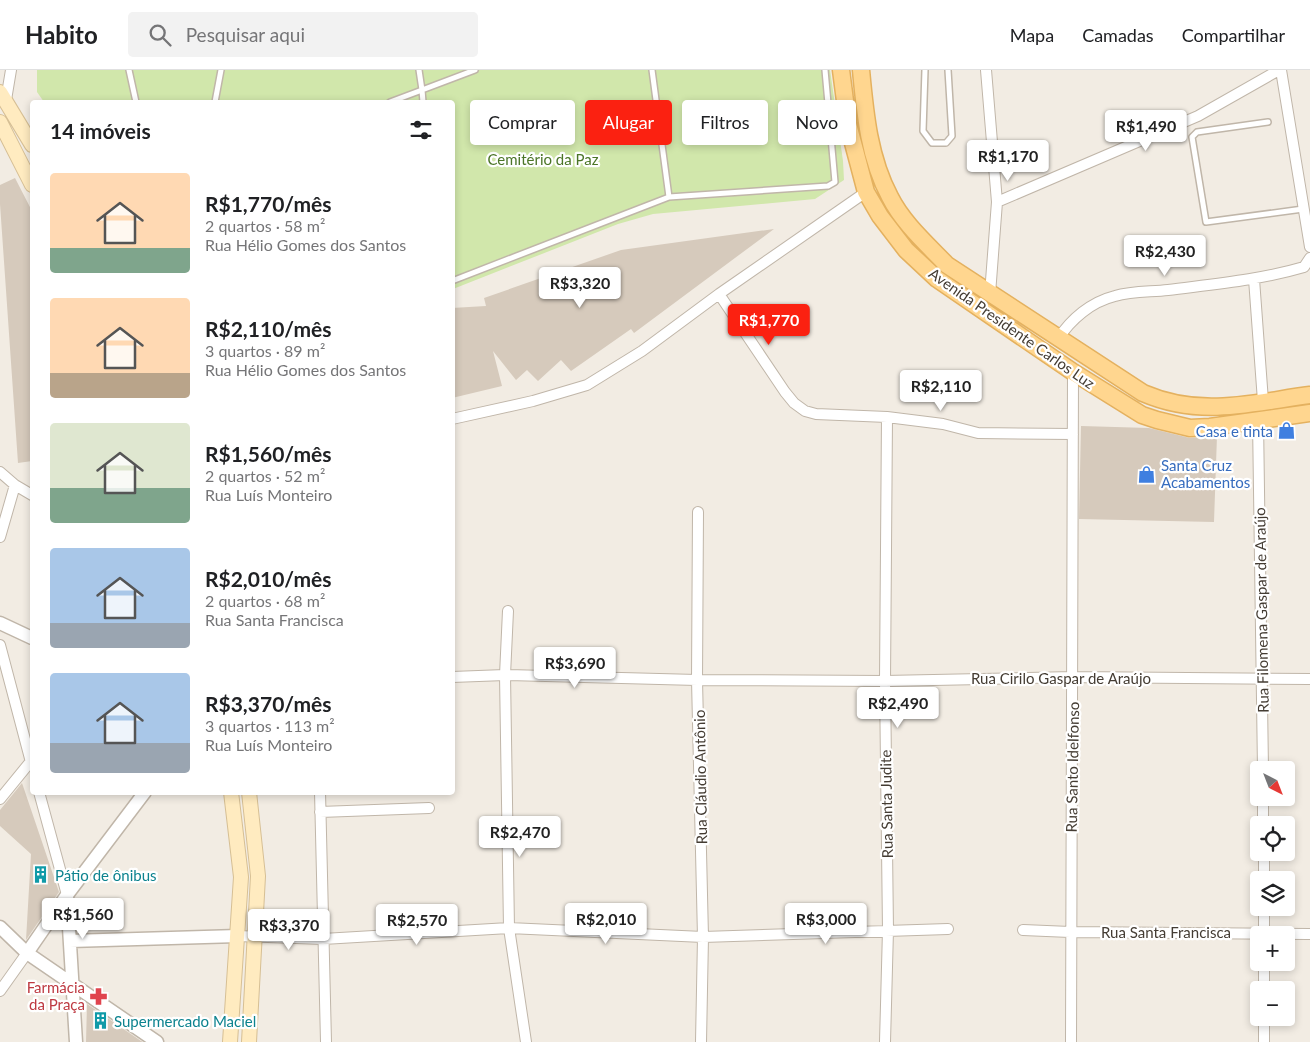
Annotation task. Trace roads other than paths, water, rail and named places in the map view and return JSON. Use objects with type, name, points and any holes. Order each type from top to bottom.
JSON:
[{"type":"main road","name":"Avenida Presidente Carlos Luz","points":[[841,70],[848,124],[866,192],[880,216],[906,250],[937,280],[1073,372],[1142,415],[1190,428],[1310,414]]},
{"type":"main road","name":"Avenida Presidente Carlos Luz","points":[[861,70],[866,124],[878,171],[890,198],[919,237],[947,265],[1058,339],[1143,393],[1160,401],[1198,408],[1310,395]]},
{"type":"main road","points":[[3,96],[30,142]]},
{"type":"main road","points":[[0,122],[30,181]]},
{"type":"main road","points":[[230,1042],[241,877],[231,795]]},
{"type":"main road","points":[[249,795],[258,876],[249,1042]]},
{"type":"street","points":[[3,96],[11,70]]},
{"type":"street","points":[[986,70],[997,202],[990,294]]},
{"type":"street","points":[[997,202],[1198,116],[1280,70],[1310,246]]},
{"type":"street","points":[[455,418],[533,401],[587,385],[642,351],[719,294],[866,192]]},
{"type":"street","points":[[1058,339],[1066,327],[1079,315],[1092,306],[1115,296],[1254,280],[1304,266],[1310,258]]},
{"type":"street","points":[[1254,280],[1263,401]]},
{"type":"street","points":[[719,294],[794,403],[805,411],[816,414],[887,416],[943,424],[978,433],[1073,434]]},
{"type":"street","name":"Rua Santo Idelfonso","points":[[1071,1042],[1073,372]]},
{"type":"street","name":"Rua Santa Judite","points":[[885,1042],[888,930],[885,680],[887,416]]},
{"type":"street","name":"Rua Filomena Gaspar de Araújo","points":[[1258,420],[1263,761]]},
{"type":"street","points":[[0,472],[15,485],[30,493]]},
{"type":"street","points":[[0,537],[15,485]]},
{"type":"street","name":"Rua Cláudio Antônio","points":[[698,512],[697,680],[703,937],[701,1042]]},
{"type":"street","points":[[508,611],[505,675],[509,928],[526,1042]]},
{"type":"street","points":[[0,623],[30,637]]},
{"type":"street","points":[[0,645],[30,756]]},
{"type":"street","name":"Rua Cirilo Gaspar de Araújo","points":[[455,677],[505,675],[697,680],[1073,677],[1310,679]]},
{"type":"street","points":[[0,799],[30,765]]},
{"type":"street","points":[[40,795],[67,895],[76,1042]]},
{"type":"street","points":[[0,991],[67,895],[144,795]]},
{"type":"street","points":[[320,795],[326,1042]]},
{"type":"street","points":[[320,812],[429,808]]},
{"type":"street","points":[[0,927],[26,953],[156,1042]]},
{"type":"street","points":[[70,941],[238,936],[323,939],[509,928],[703,937],[948,929]]},
{"type":"street","name":"Rua Santa Francisca","points":[[1023,930],[1250,934]]},
{"type":"street","name":"Rua Santa Francisca","points":[[1295,934],[1310,934]]},
{"type":"street","points":[[1264,1026],[1264,1042]]},
{"type":"lane","points":[[129,70],[136,100]]},
{"type":"lane","points":[[215,100],[222,70]]},
{"type":"lane","points":[[419,70],[424,100]]},
{"type":"lane","points":[[395,100],[475,70]]},
{"type":"lane","points":[[652,70],[669,197]]},
{"type":"lane","points":[[455,280],[669,197],[828,186],[835,182],[825,70]]},
{"type":"lane","points":[[925,70],[923,131],[932,143],[946,142],[952,136],[948,70]]},
{"type":"lane","points":[[1268,122],[1198,132],[1192,138],[1206,222],[1303,209]]},
{"type":"place","name":"Casa e tinta","points":[[1287,431]]},
{"type":"place","name":"Santa Cruz Acabamentos","points":[[1147,474]]},
{"type":"place","name":"Pátio de ônibus","points":[[41,875]]},
{"type":"place","name":"Farmácia da Praça","points":[[99,996]]},
{"type":"place","name":"Supermercado Maciel","points":[[100,1021]]},
{"type":"park label","name":"Cemitério da Paz","points":[[543,159]]}]
